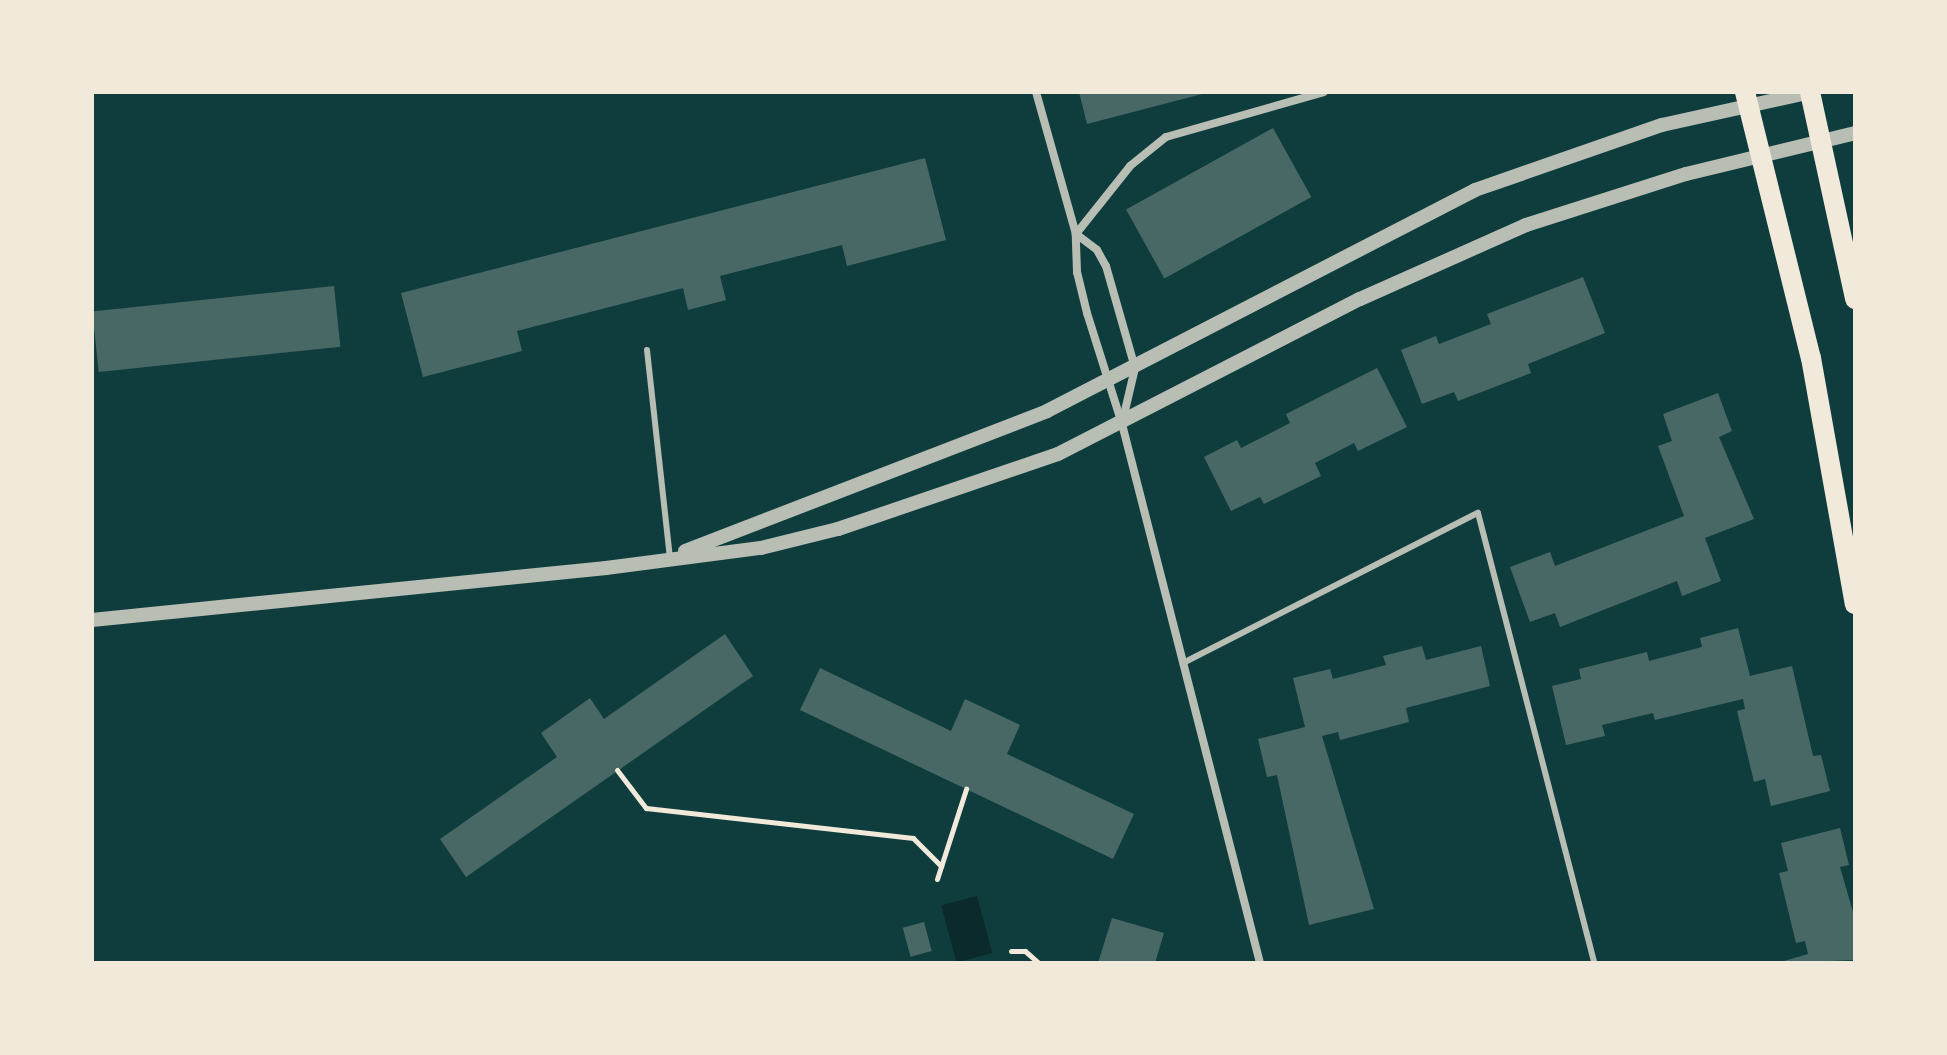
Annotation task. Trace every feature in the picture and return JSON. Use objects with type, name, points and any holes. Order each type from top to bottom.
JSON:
[{"type":"main road","points":[[1810,92],[1855,299]]},
{"type":"main road","points":[[1747,99],[1811,358],[1855,604]]},
{"type":"street","points":[[1036,92],[1076,234],[1077,272],[1107,382],[1122,424],[1260,963]]},
{"type":"street","points":[[1076,234],[1130,166],[1166,137],[1324,92]]},
{"type":"street","points":[[670,558],[918,464],[1107,382],[1475,190],[1607,142],[1747,99],[1810,92]]},
{"type":"street","points":[[92,620],[761,548],[890,515],[982,484],[1122,424],[1360,299],[1526,225],[1761,156],[1855,133]]},
{"type":"street","points":[[1076,234],[1097,250],[1106,266],[1135,368],[1122,424]]},
{"type":"lane","points":[[647,350],[670,558]]},
{"type":"lane","points":[[1183,663],[1478,513],[1594,963]]},
{"type":"path","points":[[617,770],[646,808],[913,838],[941,866]]},
{"type":"path","points":[[937,879],[966,789]]},
{"type":"path","points":[[1011,951],[1025,951],[1039,963]]},
{"type":"water","points":[[977,896],[992,953],[957,963],[941,906]]},
{"type":"building","points":[[1079,92],[1205,92],[1206,93],[1087,124]]},
{"type":"building","points":[[1273,128],[1311,197],[1164,279],[1126,209]]},
{"type":"building","points":[[925,158],[946,240],[847,266],[842,245],[720,276],[726,300],[688,310],[683,288],[517,331],[522,351],[423,377],[401,293]]},
{"type":"building","points":[[1583,277],[1605,333],[1528,364],[1531,373],[1458,401],[1454,392],[1422,404],[1401,350],[1436,336],[1439,344],[1491,324],[1487,314]]},
{"type":"building","points":[[334,286],[340,347],[99,372],[92,311]]},
{"type":"building","points":[[1377,368],[1407,427],[1358,451],[1354,443],[1315,463],[1321,476],[1264,504],[1260,497],[1231,511],[1204,457],[1237,440],[1241,448],[1290,423],[1286,414]]},
{"type":"building","points":[[1718,393],[1732,431],[1719,437],[1754,519],[1705,538],[1721,581],[1682,596],[1677,581],[1560,627],[1555,613],[1530,622],[1510,567],[1550,552],[1555,566],[1684,516],[1658,446],[1672,441],[1663,414]]},
{"type":"building","points":[[1738,628],[1750,676],[1792,666],[1813,756],[1821,755],[1830,791],[1771,806],[1765,779],[1754,782],[1737,711],[1745,709],[1743,699],[1655,720],[1653,713],[1602,725],[1605,736],[1566,745],[1552,686],[1581,679],[1579,669],[1647,652],[1649,661],[1702,647],[1700,638]]},
{"type":"building","points":[[725,634],[753,676],[466,877],[440,839],[557,757],[541,733],[590,698],[604,719]]},
{"type":"building","points":[[1422,646],[1426,660],[1481,646],[1490,686],[1406,708],[1409,722],[1340,740],[1338,732],[1322,736],[1374,909],[1309,925],[1277,775],[1267,777],[1258,739],[1305,727],[1293,678],[1330,669],[1333,679],[1386,665],[1383,656]]},
{"type":"building","points":[[820,668],[951,731],[965,699],[1020,725],[1007,754],[1134,814],[1113,859],[800,710]]},
{"type":"building","points":[[1840,828],[1849,865],[1840,867],[1855,919],[1855,960],[1777,963],[1808,954],[1805,941],[1796,943],[1779,873],[1788,871],[1781,843]]},
{"type":"building","points":[[1112,918],[1164,933],[1155,963],[1098,963]]},
{"type":"building","points":[[924,922],[932,951],[911,957],[903,928]]}]
